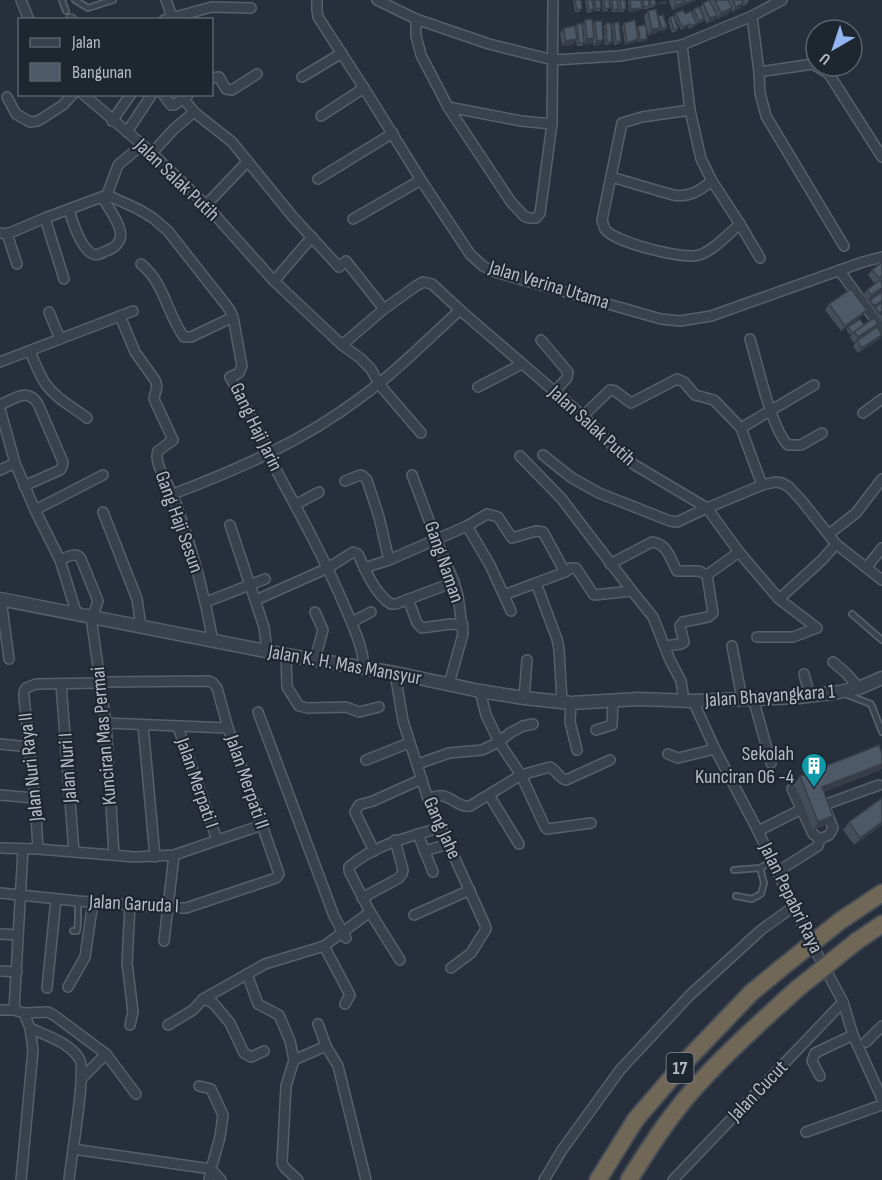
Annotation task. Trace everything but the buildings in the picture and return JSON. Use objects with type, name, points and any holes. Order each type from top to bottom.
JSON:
[{"type":"highway","name":"17","points":[[597,1180],[636,1119],[686,1061],[751,993],[840,921],[882,892]]},
{"type":"highway","name":"17","points":[[629,1180],[658,1134],[702,1080],[796,989],[882,924]]},
{"type":"street","points":[[21,0],[28,18]]},
{"type":"street","points":[[166,0],[168,18],[212,7],[251,8]]},
{"type":"street","name":"Jalan Verina Utama","points":[[317,0],[318,17],[421,180],[470,254],[483,266],[495,272],[661,319],[680,321],[711,316],[882,257]]},
{"type":"street","points":[[377,0],[416,19],[489,44],[553,60],[620,56],[682,45],[752,16],[782,0]]},
{"type":"street","points":[[416,19],[416,36],[421,55],[448,107],[511,202],[524,216],[536,218],[540,213],[552,124],[553,0]]},
{"type":"street","points":[[752,16],[760,93],[766,116],[844,246]]},
{"type":"street","points":[[682,45],[690,110],[701,159],[712,181],[760,258]]},
{"type":"street","points":[[302,77],[342,53]]},
{"type":"street","points":[[759,72],[804,65]]},
{"type":"street","points":[[213,78],[219,77],[226,89],[232,90],[257,74]]},
{"type":"street","points":[[832,78],[882,157]]},
{"type":"street","points":[[321,116],[364,88]]},
{"type":"street","points":[[7,97],[16,114],[30,122],[38,122],[72,96]]},
{"type":"street","name":"Jalan Salak Putih","points":[[85,96],[152,153],[206,205],[274,281],[371,369],[379,384],[421,433]]},
{"type":"street","points":[[112,120],[130,96]]},
{"type":"street","points":[[127,132],[151,96]]},
{"type":"street","points":[[164,96],[171,105],[185,96],[194,112],[232,142],[293,217],[339,267],[346,261],[384,309]]},
{"type":"street","points":[[448,107],[521,121],[552,124]]},
{"type":"street","points":[[690,110],[642,117],[622,123],[602,220],[604,229],[619,239],[672,255],[695,256],[706,253],[740,224]]},
{"type":"street","points":[[152,153],[174,129],[194,112]]},
{"type":"street","points":[[318,178],[393,133]]},
{"type":"street","points":[[17,264],[4,233],[104,196],[118,165],[142,145]]},
{"type":"street","points":[[206,205],[248,161]]},
{"type":"street","points":[[610,177],[682,197],[703,189],[712,181]]},
{"type":"street","points":[[353,219],[421,180]]},
{"type":"street","points":[[69,209],[72,221],[86,248],[92,254],[99,254],[114,248],[120,238],[120,230],[104,196]]},
{"type":"street","name":"Gang Haji Jarin","points":[[104,196],[138,209],[168,231],[223,300],[233,317],[242,366],[239,373],[230,377],[263,440],[268,455],[328,567],[352,622],[364,656],[364,668]]},
{"type":"street","points":[[45,218],[63,279]]},
{"type":"street","points":[[274,281],[312,237]]},
{"type":"street","points":[[141,264],[148,269],[158,284],[184,337],[191,337],[233,317]]},
{"type":"street","points":[[839,270],[882,329]]},
{"type":"street","name":"Jalan Salak Putih","points":[[342,345],[384,309],[416,286],[423,282],[432,284],[583,416],[628,461],[707,508]]},
{"type":"street","points":[[173,494],[268,455],[305,435],[379,384],[460,310]]},
{"type":"street","points":[[0,362],[133,311]]},
{"type":"street","points":[[49,312],[60,339]]},
{"type":"street","name":"Gang Haji Sesun","points":[[120,316],[135,352],[155,380],[157,385],[154,399],[173,440],[158,451],[156,459],[173,494],[185,529],[206,602],[213,641]]},
{"type":"street","points":[[750,339],[771,411],[783,439],[788,445],[801,445],[822,433]]},
{"type":"street","points":[[541,340],[569,375],[555,391]]},
{"type":"street","points":[[30,352],[43,381],[50,390],[87,418]]},
{"type":"street","points":[[478,387],[522,364]]},
{"type":"street","points":[[583,416],[610,390],[631,403],[677,379],[684,382],[694,395],[714,400],[741,428],[762,485]]},
{"type":"street","points":[[741,428],[814,385]]},
{"type":"street","points":[[24,486],[60,470],[63,462],[38,404],[33,397],[25,394],[0,407],[15,463],[24,486],[35,510],[60,560],[77,615]]},
{"type":"street","points":[[863,413],[882,399]]},
{"type":"street","points":[[543,455],[572,478],[599,493],[670,522],[677,522],[762,485],[782,483],[789,488],[836,544],[882,580]]},
{"type":"street","name":"Jalan Pepabri Raya","points":[[520,456],[561,498],[653,617],[688,700],[759,831],[793,907],[843,1002],[853,1035],[882,1099]]},
{"type":"street","points":[[0,470],[15,463]]},
{"type":"street","points":[[35,510],[103,475]]},
{"type":"street","points":[[345,481],[360,475],[367,480],[377,509],[389,560]]},
{"type":"street","name":"Gang Naman","points":[[412,476],[454,582],[463,625],[463,634],[449,684]]},
{"type":"street","points":[[829,534],[856,513],[882,479]]},
{"type":"street","points":[[295,505],[319,492]]},
{"type":"street","points":[[707,508],[739,552],[779,599],[817,628],[794,637],[756,637]]},
{"type":"street","points":[[103,512],[137,599],[141,627]]},
{"type":"street","points":[[364,568],[389,560],[467,526],[487,514],[498,518],[512,538],[536,531],[543,532],[565,572]]},
{"type":"street","points":[[230,525],[264,627],[267,651]]},
{"type":"street","points":[[467,526],[490,565],[511,611]]},
{"type":"street","points":[[610,564],[652,542],[660,543],[666,548],[678,571],[699,571],[707,574]]},
{"type":"street","points":[[779,599],[836,544]]},
{"type":"street","points":[[867,567],[882,548]]},
{"type":"street","points":[[256,600],[355,552],[382,597],[391,604],[454,582]]},
{"type":"street","points":[[707,574],[739,552]]},
{"type":"street","name":"Kunciran Mas Permai","points":[[60,560],[75,555],[79,556],[98,601],[92,617],[106,723],[114,855]]},
{"type":"street","points":[[504,596],[572,568],[576,568],[594,596],[632,591]]},
{"type":"street","points":[[665,646],[684,642],[680,626],[683,622],[708,617],[713,613],[707,574]]},
{"type":"street","points":[[206,602],[265,579]]},
{"type":"street","points":[[536,583],[557,639],[570,722],[577,750]]},
{"type":"street","points":[[1,599],[9,659]]},
{"type":"street","name":"Jalan K. H. Mas Mansyur","points":[[1,599],[286,655],[524,698],[567,702],[688,700]]},
{"type":"street","points":[[408,599],[417,623],[422,628],[450,624],[463,625]]},
{"type":"street","points":[[315,612],[323,630],[315,659]]},
{"type":"street","points":[[352,622],[371,612]]},
{"type":"street","points":[[732,646],[747,699],[771,763]]},
{"type":"street","points":[[286,655],[287,687],[299,706],[308,708],[346,707],[359,712],[380,707]]},
{"type":"street","points":[[524,698],[526,660]]},
{"type":"street","points":[[833,662],[859,688]]},
{"type":"street","name":"Gang Jahe","points":[[395,674],[403,721],[428,799],[486,929],[471,953],[451,968]]},
{"type":"street","points":[[804,674],[810,696]]},
{"type":"street","name":"Jalan Bhayangkara 1","points":[[688,700],[810,696],[859,688],[882,678]]},
{"type":"street","name":"Jalan Nuri Raya II","points":[[38,849],[24,697],[26,688],[36,684],[200,680],[209,681],[217,688]]},
{"type":"street","name":"Jalan Nuri I","points":[[61,684],[74,852]]},
{"type":"street","name":"Jalan Merpati II","points":[[217,688],[228,728],[279,873],[278,876]]},
{"type":"street","points":[[480,691],[486,716],[499,742],[521,775],[547,829],[591,823]]},
{"type":"street","points":[[596,730],[612,725],[613,700]]},
{"type":"street","points":[[258,712],[334,916],[344,935]]},
{"type":"street","points":[[106,723],[228,728]]},
{"type":"street","points":[[418,764],[449,753],[482,750],[523,726],[533,724]]},
{"type":"street","points":[[143,726],[155,857]]},
{"type":"street","name":"Jalan Merpati I","points":[[178,727],[217,840]]},
{"type":"street","points":[[366,760],[409,742]]},
{"type":"street","points":[[0,744],[30,747]]},
{"type":"street","points":[[668,754],[678,758],[715,749]]},
{"type":"street","points":[[428,799],[439,795],[446,796],[466,807],[521,775],[550,767],[566,780],[610,760]]},
{"type":"street","points":[[374,851],[355,812],[359,805],[422,779]]},
{"type":"street","points":[[792,789],[813,834],[820,838],[829,835],[833,828],[824,805],[879,785]]},
{"type":"street","points":[[0,795],[35,798]]},
{"type":"street","points":[[489,795],[519,844]]},
{"type":"street","points":[[759,831],[802,809]]},
{"type":"street","points":[[0,849],[38,849],[155,857],[174,855],[262,825]]},
{"type":"street","points":[[400,960],[362,898],[349,867],[395,840],[442,827]]},
{"type":"street","points":[[418,834],[433,872]]},
{"type":"street","points":[[777,872],[818,846],[820,838]]},
{"type":"street","points":[[362,898],[399,878],[402,874],[395,840]]},
{"type":"street","points":[[424,851],[449,844]]},
{"type":"street","points":[[21,1180],[33,1050],[30,1028],[19,1011],[17,972],[23,849]]},
{"type":"street","points":[[164,941],[174,855]]},
{"type":"street","name":"Jalan Garuda I","points":[[0,893],[186,908],[278,876]]},
{"type":"street","points":[[414,915],[470,890]]},
{"type":"street","points":[[47,988],[56,899]]},
{"type":"street","points":[[68,987],[85,957],[93,902]]},
{"type":"street","points":[[129,905],[127,963],[133,1012],[130,1025]]},
{"type":"street","points":[[544,1180],[562,1150],[620,1070],[689,996],[761,930],[793,907]]},
{"type":"street","points":[[168,1025],[193,1010],[203,999],[265,964],[324,946],[344,935],[370,912]]},
{"type":"street","points":[[0,934],[18,935]]},
{"type":"street","points":[[324,946],[350,995],[345,1004]]},
{"type":"street","points":[[0,971],[17,972]]},
{"type":"street","points":[[247,974],[258,1004],[279,1015],[290,1041],[294,1060],[286,1086],[282,1163],[298,1180]]},
{"type":"street","points":[[203,999],[213,1003],[230,1023],[247,1056],[251,1057],[264,1051]]},
{"type":"street","name":"Jalan Cucut","points":[[673,1180],[843,1002]]},
{"type":"street","points":[[0,1010],[48,1012],[106,1054],[136,1094]]},
{"type":"street","points":[[318,1024],[326,1046],[338,1066],[366,1180]]},
{"type":"street","points":[[866,1042],[882,1026]]},
{"type":"street","points":[[30,1028],[62,1042],[81,1062],[69,1180]]},
{"type":"street","points":[[820,1076],[812,1060],[815,1053],[853,1035]]},
{"type":"street","points":[[294,1060],[326,1046]]},
{"type":"street","points":[[81,1079],[106,1054]]},
{"type":"street","points":[[199,1086],[211,1089],[223,1115],[209,1180]]},
{"type":"street","points":[[806,1132],[882,1105]]},
{"type":"street","points":[[73,1149],[211,1169],[221,1180]]},
{"type":"lane","points":[[62,0],[69,16]]},
{"type":"lane","points":[[75,0],[88,8],[113,0]]},
{"type":"lane","points":[[852,614],[882,640]]},
{"type":"lane","points":[[839,692],[871,704],[882,732]]},
{"type":"lane","points":[[734,870],[760,868],[772,861]]},
{"type":"lane","points":[[736,896],[752,899],[761,894],[764,883],[760,868]]},
{"type":"lane","points":[[73,931],[77,931],[78,901]]},
{"type":"place","name":"Sekolah Kunciran 06 -4","points":[[814,789]]}]
